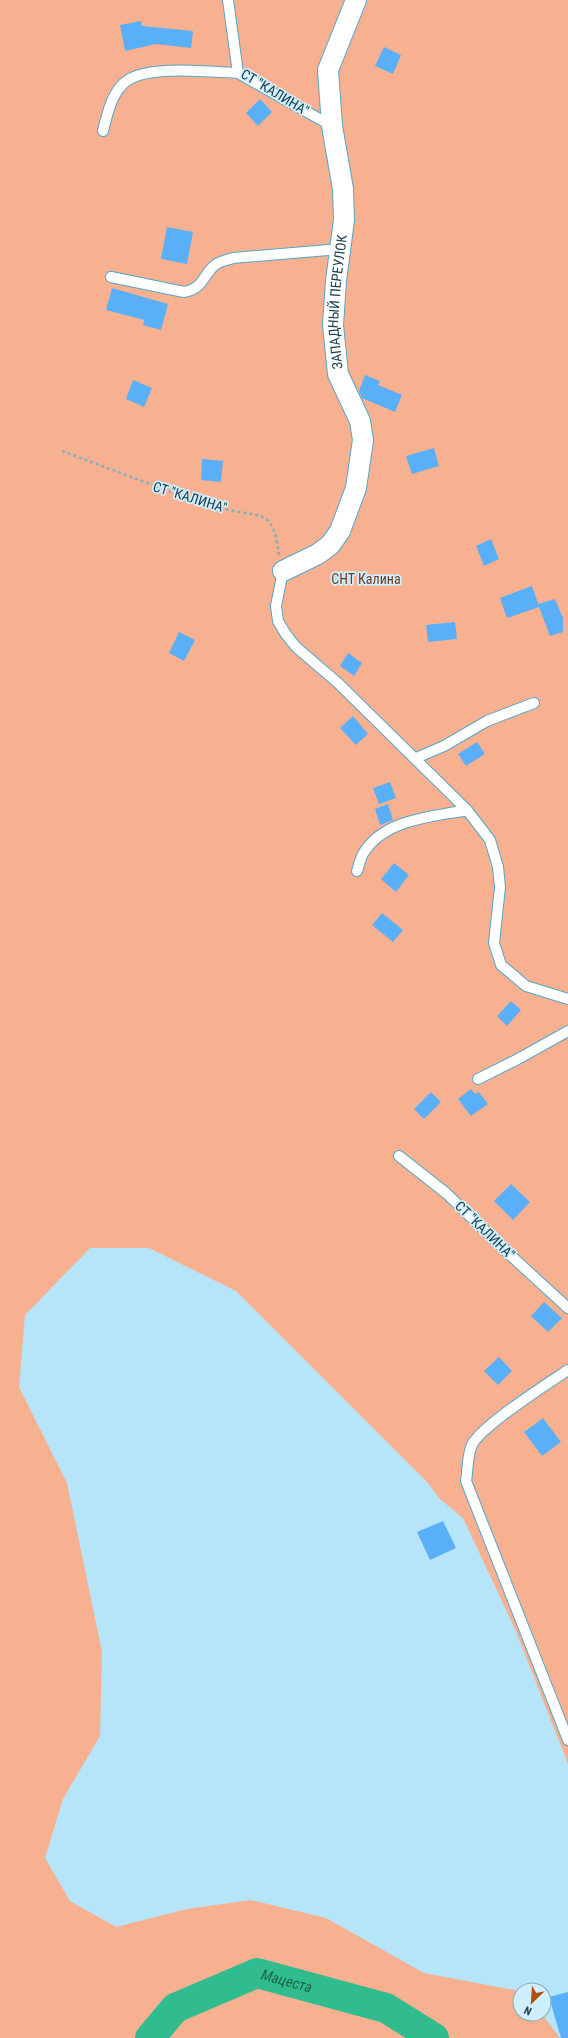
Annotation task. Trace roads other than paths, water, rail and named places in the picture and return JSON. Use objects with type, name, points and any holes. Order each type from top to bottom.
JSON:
[{"type":"street","name":"ЗАПАДНЫЙ ПЕРЕУЛОК","points":[[283,571],[318,554],[330,545],[340,531],[356,488],[363,440],[360,422],[338,374],[334,325],[336,281],[344,220],[343,189],[332,126],[328,70],[356,0]]},
{"type":"lane","name":"СТ \"КАЛИНА\"","points":[[228,0],[238,73],[332,126]]},
{"type":"lane","points":[[103,131],[109,108],[120,89],[127,80],[140,74],[157,71],[238,73]]},
{"type":"lane","points":[[110,276],[184,292],[192,291],[199,286],[215,265],[223,261],[340,249]]},
{"type":"lane","points":[[283,571],[276,606],[278,621],[285,633],[296,647],[338,683],[416,758],[467,810],[490,840],[498,867],[500,887],[494,943],[501,965],[526,986],[568,999]]},
{"type":"lane","points":[[416,758],[444,746],[487,721],[534,703]]},
{"type":"lane","points":[[357,871],[363,854],[374,841],[396,826],[467,810]]},
{"type":"lane","points":[[478,1079],[568,1031]]},
{"type":"lane","name":"СТ \"КАЛИНА\"","points":[[399,1156],[446,1193],[568,1308]]},
{"type":"lane","points":[[568,1370],[507,1412],[476,1438],[471,1446],[466,1481],[568,1740]]},
{"type":"waterway","name":"Мацеста","points":[[150,2038],[175,2008],[257,1973],[386,2008],[434,2038]]},
{"type":"park label","name":"СНТ Калина","points":[[366,579]]}]
